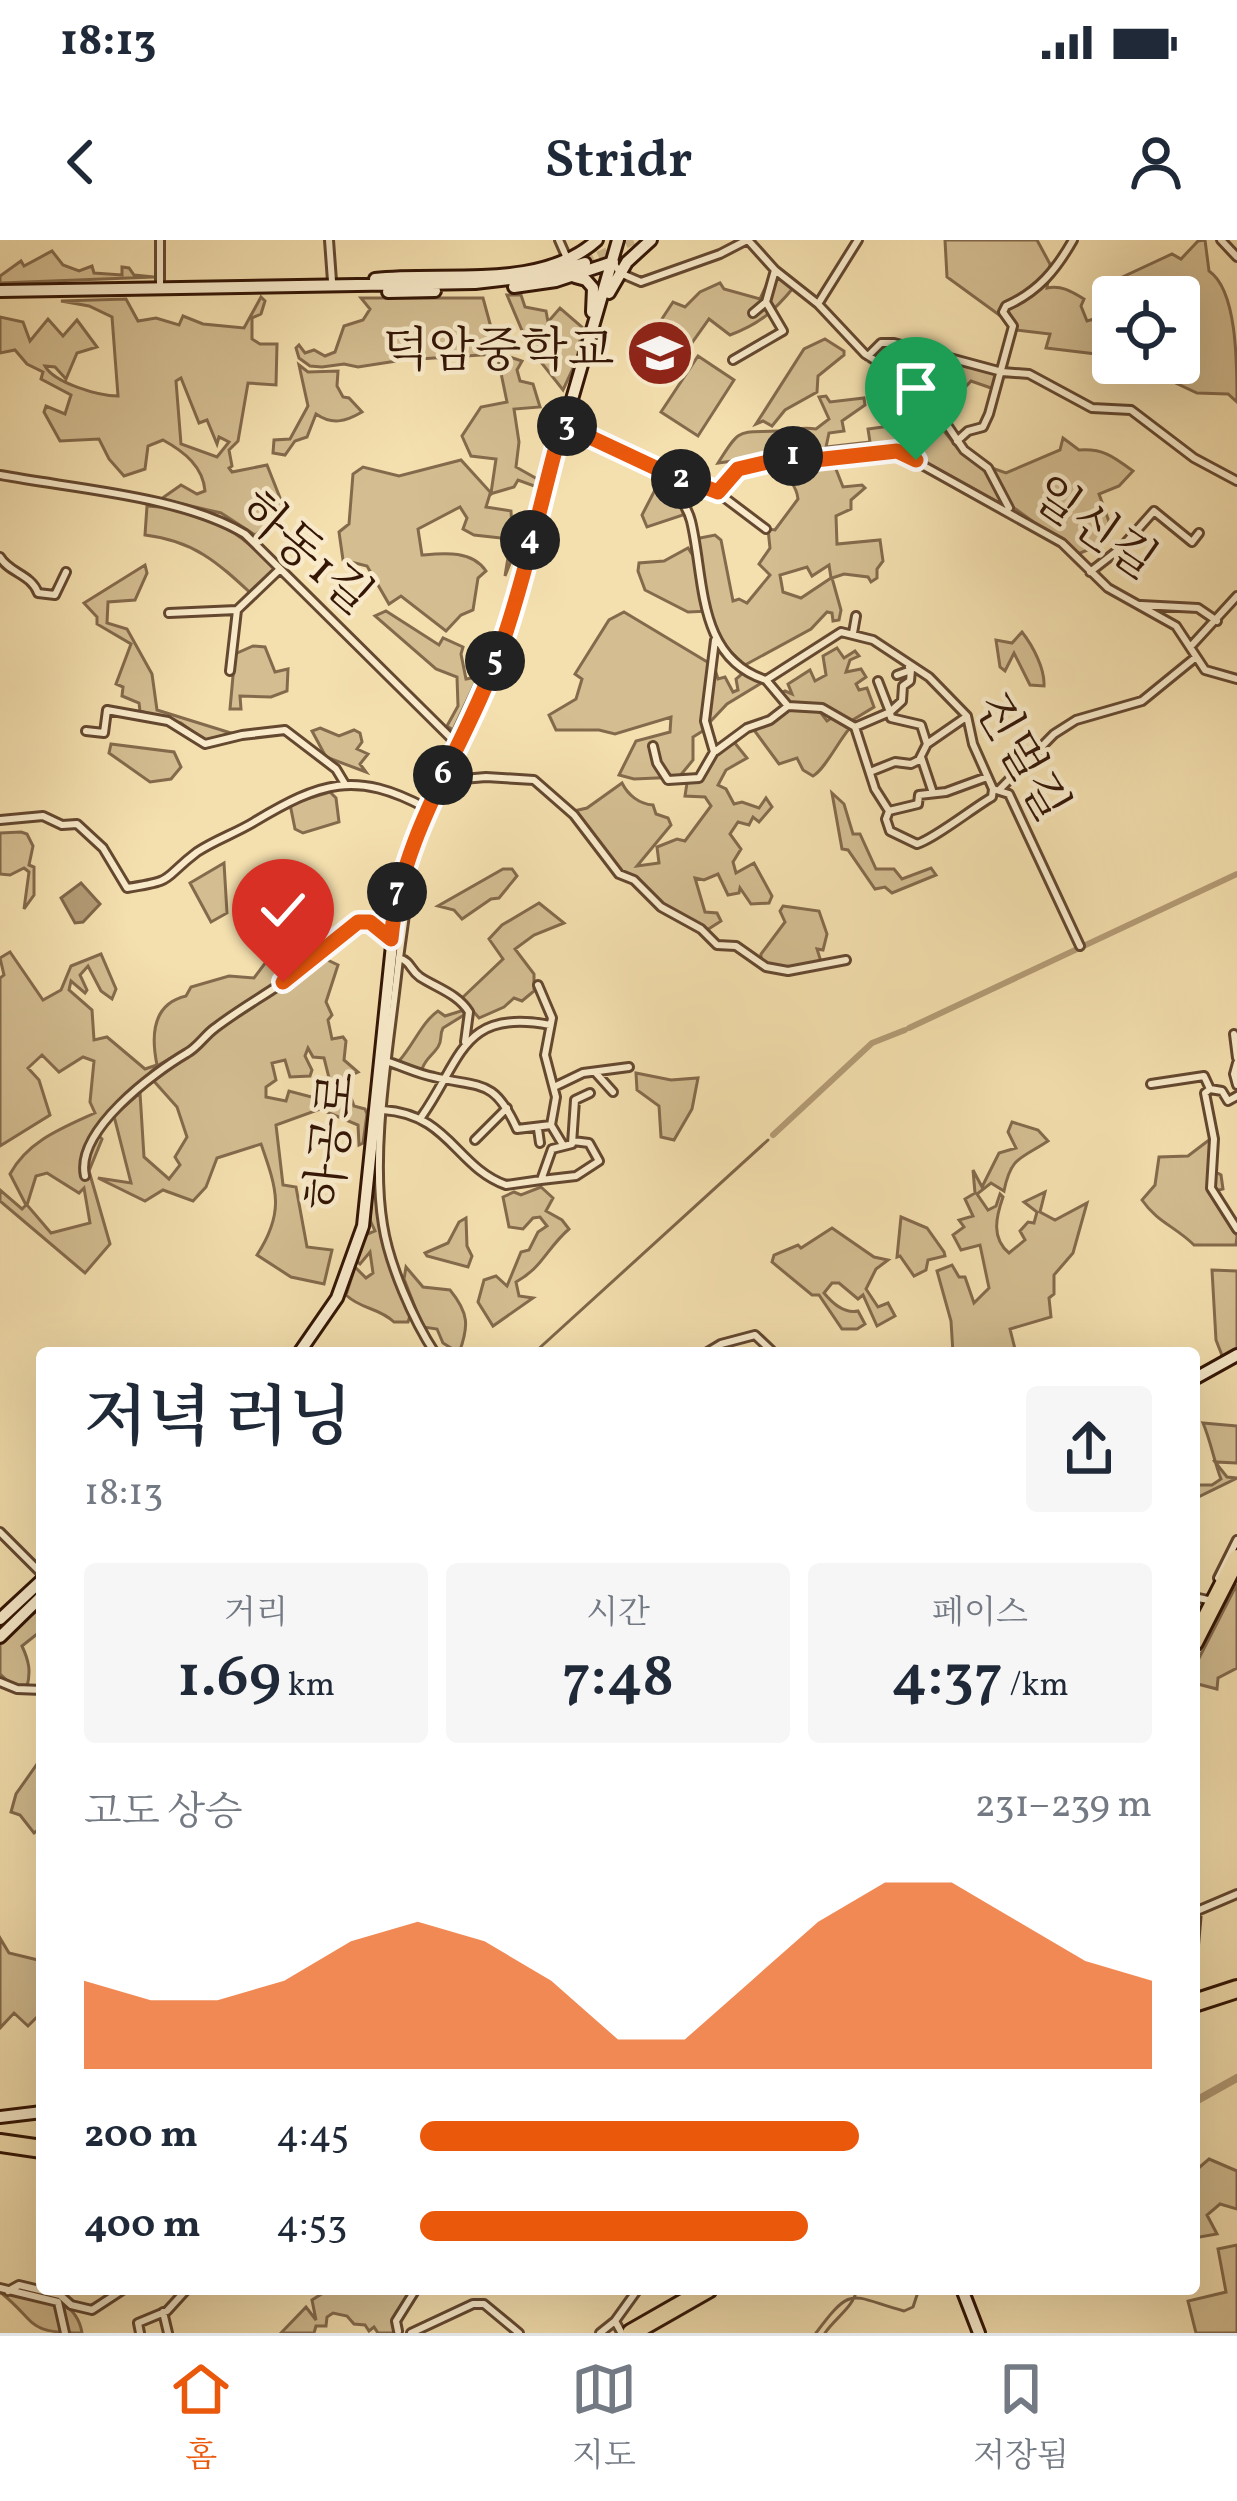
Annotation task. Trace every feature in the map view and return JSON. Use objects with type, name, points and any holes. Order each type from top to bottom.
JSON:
[{"type":"highway","points":[[1200,1630],[1237,1558]]},
{"type":"highway","points":[[1200,1641],[1237,1570]]},
{"type":"highway","points":[[1200,1997],[1237,1985]]},
{"type":"highway","points":[[0,2146],[36,2150]]},
{"type":"highway","points":[[630,2331],[697,2295]]},
{"type":"highway","points":[[630,2331],[709,2295]]},
{"type":"main road","points":[[567,260],[597,240]]},
{"type":"main road","points":[[572,276],[584,262],[619,240]]},
{"type":"main road","name":"하공로","points":[[303,1347],[337,1298],[363,1226],[385,1060],[398,887],[426,808],[501,645],[588,338],[617,267],[619,240]]},
{"type":"main road","points":[[0,288],[340,283],[507,273],[567,260],[617,267],[651,240]]},
{"type":"main road","points":[[0,288],[503,281],[584,262]]},
{"type":"main road","points":[[340,283],[374,292],[412,292],[510,288],[572,276],[590,282],[595,292],[588,338]]},
{"type":"main road","points":[[1200,1375],[1237,1355]]},
{"type":"main road","points":[[0,1624],[36,1584]]},
{"type":"main road","points":[[0,1624],[36,1597]]},
{"type":"main road","points":[[0,2117],[36,2114]]},
{"type":"main road","points":[[964,2295],[979,2333]]},
{"type":"street","points":[[160,240],[160,283]]},
{"type":"street","points":[[329,240],[340,283]]},
{"type":"street","points":[[559,240],[567,260]]},
{"type":"street","points":[[617,267],[641,282],[747,240],[868,356],[924,391],[957,441],[988,468],[1011,512]]},
{"type":"street","points":[[818,304],[858,240]]},
{"type":"street","points":[[957,441],[983,427],[1013,326],[1004,312],[1006,307],[1044,282],[1073,240]]},
{"type":"street","points":[[1221,240],[1237,256]]},
{"type":"street","points":[[753,314],[766,302],[776,270]]},
{"type":"street","points":[[734,360],[783,331],[766,302]]},
{"type":"street","points":[[868,356],[880,343],[894,344],[1002,372],[1029,374],[1092,408],[1131,410],[1194,458],[1237,481]]},
{"type":"street","points":[[562,424],[718,492],[766,529]]},
{"type":"street","name":"일신길","points":[[718,492],[738,469],[775,460],[897,451],[1062,542],[1108,588],[1176,626],[1197,656]]},
{"type":"street","points":[[660,470],[691,522],[715,640],[705,721],[714,752]]},
{"type":"street","name":"하동1길","points":[[0,475],[183,506],[216,516],[245,534],[457,744]]},
{"type":"street","points":[[1090,572],[1122,547],[1154,511],[1192,542],[1199,533]]},
{"type":"street","points":[[0,557],[35,585],[38,593],[55,595],[66,572]]},
{"type":"street","points":[[230,671],[237,610],[280,569]]},
{"type":"street","points":[[1192,645],[1237,596]]},
{"type":"street","points":[[1141,605],[1198,608],[1217,621]]},
{"type":"street","points":[[169,613],[237,610]]},
{"type":"street","points":[[766,680],[841,632],[853,633],[856,616]]},
{"type":"street","name":"진멀길","points":[[853,633],[873,640],[929,676],[967,716],[987,777],[1009,794],[1080,946]]},
{"type":"street","points":[[715,640],[751,675],[766,680],[788,706]]},
{"type":"street","points":[[889,811],[890,830],[916,844],[928,841],[992,796],[1054,734],[1076,720],[1142,701],[1197,656],[1205,670],[1237,679]]},
{"type":"street","points":[[903,659],[911,670],[910,681],[903,686],[904,721]]},
{"type":"street","points":[[897,675],[911,670]]},
{"type":"street","points":[[878,681],[891,718],[921,725],[927,744]]},
{"type":"street","points":[[855,727],[890,712],[902,701]]},
{"type":"street","points":[[653,746],[668,780],[699,778],[714,752],[746,728],[770,720],[788,706],[822,708],[855,727],[875,789],[889,811]]},
{"type":"street","points":[[86,731],[104,733],[107,710],[168,721],[205,744],[285,730],[336,769],[345,784]]},
{"type":"street","points":[[870,772],[895,762],[911,764],[927,744],[967,716]]},
{"type":"street","points":[[921,756],[933,793]]},
{"type":"street","points":[[440,782],[486,777],[534,780],[574,815],[619,874],[634,880],[661,907],[701,929],[717,944],[736,946],[766,967],[788,971],[846,960]]},
{"type":"street","points":[[889,811],[918,803],[919,795],[987,777]]},
{"type":"street","points":[[0,820],[44,815],[62,825],[77,824],[103,848],[127,887],[158,886],[214,842],[291,800],[345,784],[390,789],[426,808]]},
{"type":"street","points":[[415,838],[385,1060],[383,1226],[413,1315],[432,1347]]},
{"type":"street","points":[[85,1176],[82,1163],[90,1142],[157,1071],[190,1052],[210,1031],[303,967],[358,922],[370,922],[391,939]]},
{"type":"street","points":[[399,958],[408,960],[424,979],[462,1000],[469,1012],[465,1042],[421,1118]]},
{"type":"street","points":[[538,985],[552,1018],[545,1055],[556,1097],[551,1125],[563,1145]]},
{"type":"street","points":[[465,1042],[503,1022],[550,1025]]},
{"type":"street","points":[[1235,1037],[1237,1085]]},
{"type":"street","points":[[385,1060],[444,1079],[485,1085],[507,1108],[517,1129],[551,1125]]},
{"type":"street","points":[[554,1087],[583,1072],[628,1067]]},
{"type":"street","points":[[595,1072],[614,1092]]},
{"type":"street","points":[[1150,1084],[1204,1076],[1210,1089]]},
{"type":"street","points":[[1237,1096],[1228,1101],[1222,1091],[1205,1093],[1214,1139],[1211,1188],[1237,1229]]},
{"type":"street","points":[[556,1097],[574,1100],[590,1093]]},
{"type":"street","points":[[573,1141],[574,1100]]},
{"type":"street","points":[[475,1140],[507,1108]]},
{"type":"street","points":[[383,1110],[421,1118],[495,1181],[506,1185],[576,1176],[598,1161],[590,1143],[573,1141],[548,1156],[549,1167],[541,1180]]},
{"type":"street","points":[[538,1129],[540,1143]]},
{"type":"street","points":[[363,1226],[383,1226]]},
{"type":"street","points":[[716,1347],[754,1335],[767,1347]]},
{"type":"street","points":[[0,1532],[36,1571]]},
{"type":"street","points":[[1200,1615],[1237,1540]]},
{"type":"street","points":[[1200,1598],[1208,1600]]},
{"type":"street","points":[[0,1682],[36,1690]]},
{"type":"street","points":[[1200,1910],[1237,1894]]},
{"type":"street","points":[[4,2289],[19,2284],[36,2289]]},
{"type":"street","points":[[4,2289],[58,2302],[65,2333]]},
{"type":"street","points":[[60,2295],[71,2305],[92,2310],[115,2295]]},
{"type":"street","points":[[140,2333],[138,2323],[163,2312],[181,2295]]},
{"type":"street","points":[[398,2331],[396,2320],[412,2295]]},
{"type":"street","points":[[600,2333],[630,2331],[637,2295]]},
{"type":"street","points":[[411,2333],[472,2304],[484,2304],[519,2333]]},
{"type":"street","points":[[163,2312],[167,2333]]},
{"type":"shaded area","points":[[945,240],[1037,240],[1050,264],[1047,288],[1061,288],[1084,299],[1081,306],[1087,321],[1092,320],[1092,353],[1046,348],[1050,334],[1016,330],[1009,314],[1002,317],[947,277]]},
{"type":"shaded area","points":[[1205,240],[1209,271],[1218,280],[1230,310],[1237,402],[1228,394],[1197,393],[1178,384],[1200,384],[1200,276],[1125,276],[1172,254],[1181,259]]},
{"type":"shaded area","points":[[52,251],[63,265],[79,271],[92,266],[94,273],[122,275],[122,267],[134,275],[154,277],[0,283],[0,276],[21,261],[24,266]]},
{"type":"shaded area","points":[[773,271],[794,287],[750,326],[730,335],[709,319],[689,347],[656,328],[673,302],[685,307],[700,292],[720,283],[724,289],[760,299]]},
{"type":"shaded area","points":[[507,295],[521,295],[525,307],[546,311],[548,322],[560,308],[582,327],[577,360],[563,390],[529,347]]},
{"type":"shaded area","points":[[261,297],[265,301],[261,314],[252,318],[252,339],[277,344],[276,385],[248,383],[238,441],[229,450],[229,468],[232,472],[267,465],[286,513],[255,535],[221,513],[161,499],[181,485],[197,494],[205,491],[192,461],[163,440],[148,446],[145,469],[124,476],[99,439],[60,441],[44,412],[46,406],[65,414],[71,395],[41,379],[43,372],[15,350],[0,353],[0,317],[23,322],[30,341],[48,319],[63,336],[77,320],[97,347],[77,353],[66,379],[55,367],[45,366],[78,387],[118,396],[112,317],[89,306],[61,301],[126,299],[138,321],[156,318],[179,325],[183,316],[203,324],[244,328]],"holes":[[[181,378],[199,423],[207,420],[217,444],[219,437],[229,442],[217,457],[181,444],[176,381]]]},
{"type":"shaded area","points":[[361,298],[483,298],[498,353],[522,361],[517,370],[520,381],[533,384],[540,407],[514,409],[519,442],[516,467],[539,480],[537,487],[518,480],[514,487],[490,494],[486,507],[511,511],[512,530],[524,529],[505,576],[511,539],[474,535],[463,529],[467,518],[460,507],[418,529],[422,555],[465,556],[486,571],[478,578],[473,610],[446,631],[401,596],[389,604],[367,566],[343,560],[339,532],[349,524],[353,474],[363,467],[399,476],[461,460],[491,493],[496,459],[471,456],[462,436],[481,407],[507,402],[497,354],[358,367],[310,366],[299,358],[299,345],[305,353],[314,350],[325,356],[335,352],[344,326],[363,320],[370,309]]},
{"type":"shaded area","points":[[825,339],[844,355],[818,376],[817,392],[785,410],[772,426],[763,421],[756,424],[804,349]]},
{"type":"shaded area","points":[[886,345],[999,373],[994,389],[971,381],[951,413],[937,411],[923,386],[923,376]]},
{"type":"shaded area","points":[[698,356],[734,380],[698,436],[661,412]]},
{"type":"shaded area","points":[[299,365],[308,372],[338,371],[337,386],[343,397],[362,412],[339,421],[316,414],[307,437],[295,441],[285,455],[273,453],[274,440],[290,439],[308,406]]},
{"type":"shaded area","points":[[826,396],[830,402],[864,398],[865,405],[842,421],[844,431],[829,433],[826,447],[870,442],[868,429],[883,427],[882,404],[897,406],[904,400],[913,409],[908,414],[917,424],[937,422],[958,449],[987,470],[1005,506],[900,448],[830,454],[843,487],[865,488],[851,500],[851,509],[836,516],[837,544],[880,540],[883,561],[877,578],[871,582],[868,577],[844,574],[832,578],[841,610],[839,620],[833,621],[832,613],[827,612],[811,629],[745,665],[717,639],[710,611],[688,612],[645,590],[639,563],[664,561],[688,548],[698,553],[695,539],[715,535],[721,540],[733,601],[747,603],[770,575],[759,564],[770,548],[768,529],[775,530],[798,499],[791,482],[769,469],[751,472],[728,493],[722,492],[736,473],[733,461],[718,463],[742,434],[816,429],[829,419],[819,397]],"holes":[[[829,565],[831,578],[801,598],[783,592],[780,575],[807,567],[812,576]]]},
{"type":"shaded area","points":[[1063,438],[1079,450],[1108,454],[1133,471],[1119,486],[1099,494],[1111,527],[1109,534],[1078,554],[1010,505],[989,467],[1006,473],[1060,450]]},
{"type":"shaded area","points":[[664,487],[683,507],[683,515],[647,527],[642,515],[656,488]]},
{"type":"shaded area","points":[[147,506],[205,517],[250,545],[280,572],[256,598],[193,549],[145,535]]},
{"type":"shaded area","points":[[145,565],[147,573],[135,600],[108,602],[107,623],[127,629],[152,674],[157,710],[231,733],[205,741],[181,723],[140,711],[139,703],[122,696],[123,687],[116,684],[131,644],[97,624],[97,617],[84,603]]},
{"type":"shaded area","points":[[386,611],[439,645],[443,638],[463,647],[466,679],[478,677],[453,730],[447,726],[458,706],[457,677],[436,669],[375,616]]},
{"type":"shaded area","points":[[624,612],[714,666],[718,679],[725,677],[733,692],[738,690],[736,679],[744,672],[763,682],[727,704],[709,727],[693,737],[693,760],[679,777],[619,775],[636,741],[670,732],[671,717],[615,734],[556,730],[549,715],[576,699],[582,679],[575,674],[609,620]]},
{"type":"shaded area","points":[[1022,632],[1038,658],[1044,686],[1030,685],[1014,653],[1005,671],[1000,667],[996,640],[1012,643]]},
{"type":"shaded area","points":[[253,646],[265,647],[275,672],[288,669],[287,691],[271,697],[240,696],[241,709],[230,709],[235,654]]},
{"type":"shaded area","points":[[837,648],[844,658],[855,651],[859,656],[850,660],[846,672],[861,669],[866,677],[856,684],[859,690],[867,688],[874,707],[851,721],[822,706],[801,705],[849,729],[813,776],[797,758],[779,764],[754,730],[791,709],[781,693],[792,694],[788,684],[810,670],[815,681],[826,675],[823,656]]},
{"type":"shaded area","points":[[320,728],[339,736],[354,730],[360,733],[362,742],[357,749],[368,754],[360,764],[366,772],[326,757],[312,731]]},
{"type":"shaded area","points":[[734,742],[747,758],[726,770],[718,785],[734,804],[759,808],[766,798],[772,807],[759,822],[753,817],[749,825],[738,822],[730,834],[741,849],[733,862],[736,873],[754,863],[772,896],[769,903],[751,904],[740,888],[739,893],[728,895],[718,874],[695,878],[705,912],[717,913],[721,921],[707,930],[620,872],[574,811],[587,808],[622,783],[635,798],[653,805],[656,814],[668,818],[671,825],[637,866],[659,863],[657,847],[677,839],[685,841],[711,806],[705,797],[685,796],[687,783],[702,779],[717,754]]},
{"type":"shaded area","points":[[111,744],[174,752],[181,767],[171,779],[150,782],[109,753]]},
{"type":"shaded area","points":[[330,792],[336,798],[339,822],[303,833],[295,829],[290,804]]},
{"type":"shaded area","points":[[832,793],[844,804],[853,834],[860,834],[876,869],[894,869],[902,879],[931,868],[936,875],[892,893],[885,887],[875,889],[848,850],[842,849]]},
{"type":"shaded area","points":[[21,832],[33,846],[29,865],[34,867],[34,895],[24,909],[29,872],[24,868],[0,874],[0,833]]},
{"type":"shaded area","points":[[224,863],[227,913],[211,922],[190,883]]},
{"type":"shaded area","points":[[503,869],[512,869],[517,876],[499,898],[462,919],[454,910],[438,906]]},
{"type":"shaded area","points":[[81,883],[100,904],[83,922],[75,923],[61,898]]},
{"type":"shaded area","points":[[539,903],[564,923],[515,949],[534,974],[534,991],[522,1001],[514,998],[479,1018],[462,998],[503,959],[489,939],[502,925]]},
{"type":"shaded area","points":[[783,906],[819,911],[827,934],[823,950],[817,949],[823,968],[795,973],[761,967],[761,954],[785,922]]},
{"type":"shaded area","points":[[305,922],[318,954],[280,980],[279,987],[321,957],[338,965],[326,1002],[332,1015],[328,1020],[332,1039],[346,1041],[344,1060],[358,1072],[344,1078],[354,1106],[367,1114],[359,1145],[358,1125],[320,1109],[276,1125],[283,1185],[296,1187],[307,1247],[332,1250],[324,1284],[291,1277],[257,1255],[272,1226],[276,1201],[261,1144],[217,1158],[206,1187],[193,1201],[163,1190],[145,1201],[98,1178],[131,1183],[114,1116],[140,1093],[144,1157],[169,1179],[180,1165],[175,1157],[187,1137],[177,1107],[152,1079],[191,1054],[215,1031],[213,1027],[157,1066],[106,1118],[89,1171],[110,1244],[85,1273],[0,1201],[0,1190],[22,1209],[26,1205],[10,1174],[17,1163],[47,1137],[95,1113],[90,1102],[94,1061],[83,1057],[59,1072],[42,1055],[28,1068],[39,1080],[50,1115],[0,1146],[0,978],[4,975],[0,958],[10,952],[43,1000],[61,990],[71,966],[101,954],[116,989],[112,999],[101,991],[88,966],[80,975],[85,993],[71,981],[69,990],[92,1010],[94,1040],[107,1037],[145,1069],[157,1065],[156,1023],[166,1006],[186,996],[191,987],[229,976],[254,978],[266,962],[260,954],[261,931]],"holes":[[[308,1048],[313,1057],[324,1058],[330,1082],[319,1099],[289,1091],[286,1101],[266,1097],[266,1087],[276,1080],[272,1063],[285,1060],[290,1077],[310,1076]],[[47,1173],[79,1193],[84,1188],[90,1223],[51,1233],[27,1205],[36,1176]]]},
{"type":"shaded area","points":[[464,1010],[464,1015],[443,1028],[439,1044],[422,1069],[399,1061],[438,1011],[445,1016]]},
{"type":"shaded area","points":[[636,1073],[671,1080],[698,1078],[692,1109],[674,1140],[661,1137],[659,1106],[637,1090]]},
{"type":"shaded area","points":[[1012,1122],[1038,1130],[1048,1141],[1014,1165],[1004,1191],[991,1183],[977,1194],[988,1210],[996,1206],[1000,1194],[1003,1197],[997,1227],[999,1241],[1009,1253],[1025,1240],[1020,1231],[1028,1222],[1034,1223],[1037,1212],[1024,1202],[1045,1192],[1040,1212],[1055,1220],[1087,1203],[1073,1253],[1054,1275],[1051,1317],[1010,1329],[1014,1347],[953,1347],[951,1321],[937,1271],[952,1265],[959,1277],[965,1277],[974,1303],[989,1288],[980,1245],[961,1250],[953,1235],[964,1227],[959,1220],[973,1216],[965,1199],[975,1193],[973,1170],[982,1187],[999,1153],[1016,1148],[1008,1132]]},
{"type":"shaded area","points":[[1209,1140],[1216,1147],[1216,1172],[1223,1189],[1209,1193],[1237,1236],[1236,1245],[1194,1245],[1142,1200],[1155,1185],[1159,1157],[1188,1156]]},
{"type":"shaded area","points":[[376,1141],[381,1224],[408,1322],[394,1322],[346,1295],[355,1267],[366,1278],[373,1273],[370,1252],[360,1264],[356,1261],[365,1235],[375,1231],[370,1220]]},
{"type":"shaded area","points":[[541,1187],[553,1198],[546,1211],[569,1229],[516,1282],[519,1296],[533,1298],[493,1326],[478,1302],[484,1280],[496,1276],[507,1286],[521,1252],[529,1250],[547,1226],[540,1217],[523,1229],[509,1227],[503,1197]]},
{"type":"shaded area","points":[[901,1217],[927,1228],[945,1256],[928,1260],[926,1270],[914,1276],[897,1257]]},
{"type":"shaded area","points":[[466,1218],[472,1256],[468,1267],[427,1256],[425,1253],[448,1243]]},
{"type":"shaded area","points":[[832,1228],[874,1257],[888,1260],[876,1269],[866,1289],[878,1307],[888,1303],[895,1316],[877,1326],[863,1295],[858,1299],[839,1283],[832,1283],[824,1293],[839,1307],[858,1311],[865,1324],[842,1329],[819,1295],[812,1295],[772,1262],[774,1255],[798,1245],[801,1248]]},
{"type":"shaded area","points":[[406,1267],[423,1287],[450,1290],[464,1313],[461,1347],[449,1347],[437,1329],[423,1327],[404,1279]]},
{"type":"shaded area","points":[[1212,1270],[1237,1271],[1237,1351],[1223,1358],[1216,1340]]},
{"type":"shaded area","points":[[1203,1423],[1237,1426],[1237,1463],[1215,1462]]},
{"type":"shaded area","points":[[1216,1463],[1227,1477],[1237,1478],[1200,1496],[1200,1485],[1221,1479]]},
{"type":"shaded area","points":[[1237,1584],[1237,1668],[1218,1678],[1217,1689],[1200,1685],[1200,1656]]},
{"type":"shaded area","points":[[36,1612],[36,1635],[22,1646],[29,1666],[27,1687],[13,1686],[0,1674],[0,1641]]},
{"type":"shaded area","points":[[36,1766],[34,1833],[20,1815],[11,1812],[16,1794]]},
{"type":"shaded area","points":[[0,1938],[9,1953],[36,1960],[36,2018],[28,2026],[14,2013],[0,2028]]},
{"type":"shaded area","points":[[1209,2159],[1237,2171],[1237,2209],[1220,2204],[1207,2215],[1217,2234],[1200,2237],[1200,2167]]},
{"type":"shaded area","points":[[1237,2245],[1237,2333],[1196,2333],[1188,2301],[1226,2292],[1218,2249]]},
{"type":"shaded area","points":[[18,2289],[67,2306],[82,2333],[41,2328],[0,2292]]},
{"type":"shaded area","points":[[320,2295],[416,2295],[394,2333],[378,2333],[374,2327],[369,2331],[333,2313],[326,2326],[316,2326],[314,2333],[281,2333],[306,2307],[316,2320],[312,2300]]},
{"type":"waterway","points":[[909,1028],[1237,874]]},
{"type":"waterway","points":[[773,1135],[872,1043],[905,1030]]},
{"type":"waterway","points":[[541,1347],[768,1140]]},
{"type":"waterway","points":[[1200,2099],[1237,2078]]},
{"type":"waterway","points":[[825,2333],[855,2295]]},
{"type":"waterway","points":[[816,2333],[846,2300],[863,2299],[904,2311],[913,2307],[917,2295]]},
{"type":"tunnel","points":[[585,263],[633,240]]},
{"type":"place","name":"덕암중학교","points":[[660,353]]},
{"type":"route","points":[[283,982],[358,922],[370,922],[391,939],[398,887],[420,821],[501,645],[562,424],[718,492],[738,469],[793,456],[815,460],[897,451],[916,460]]}]
